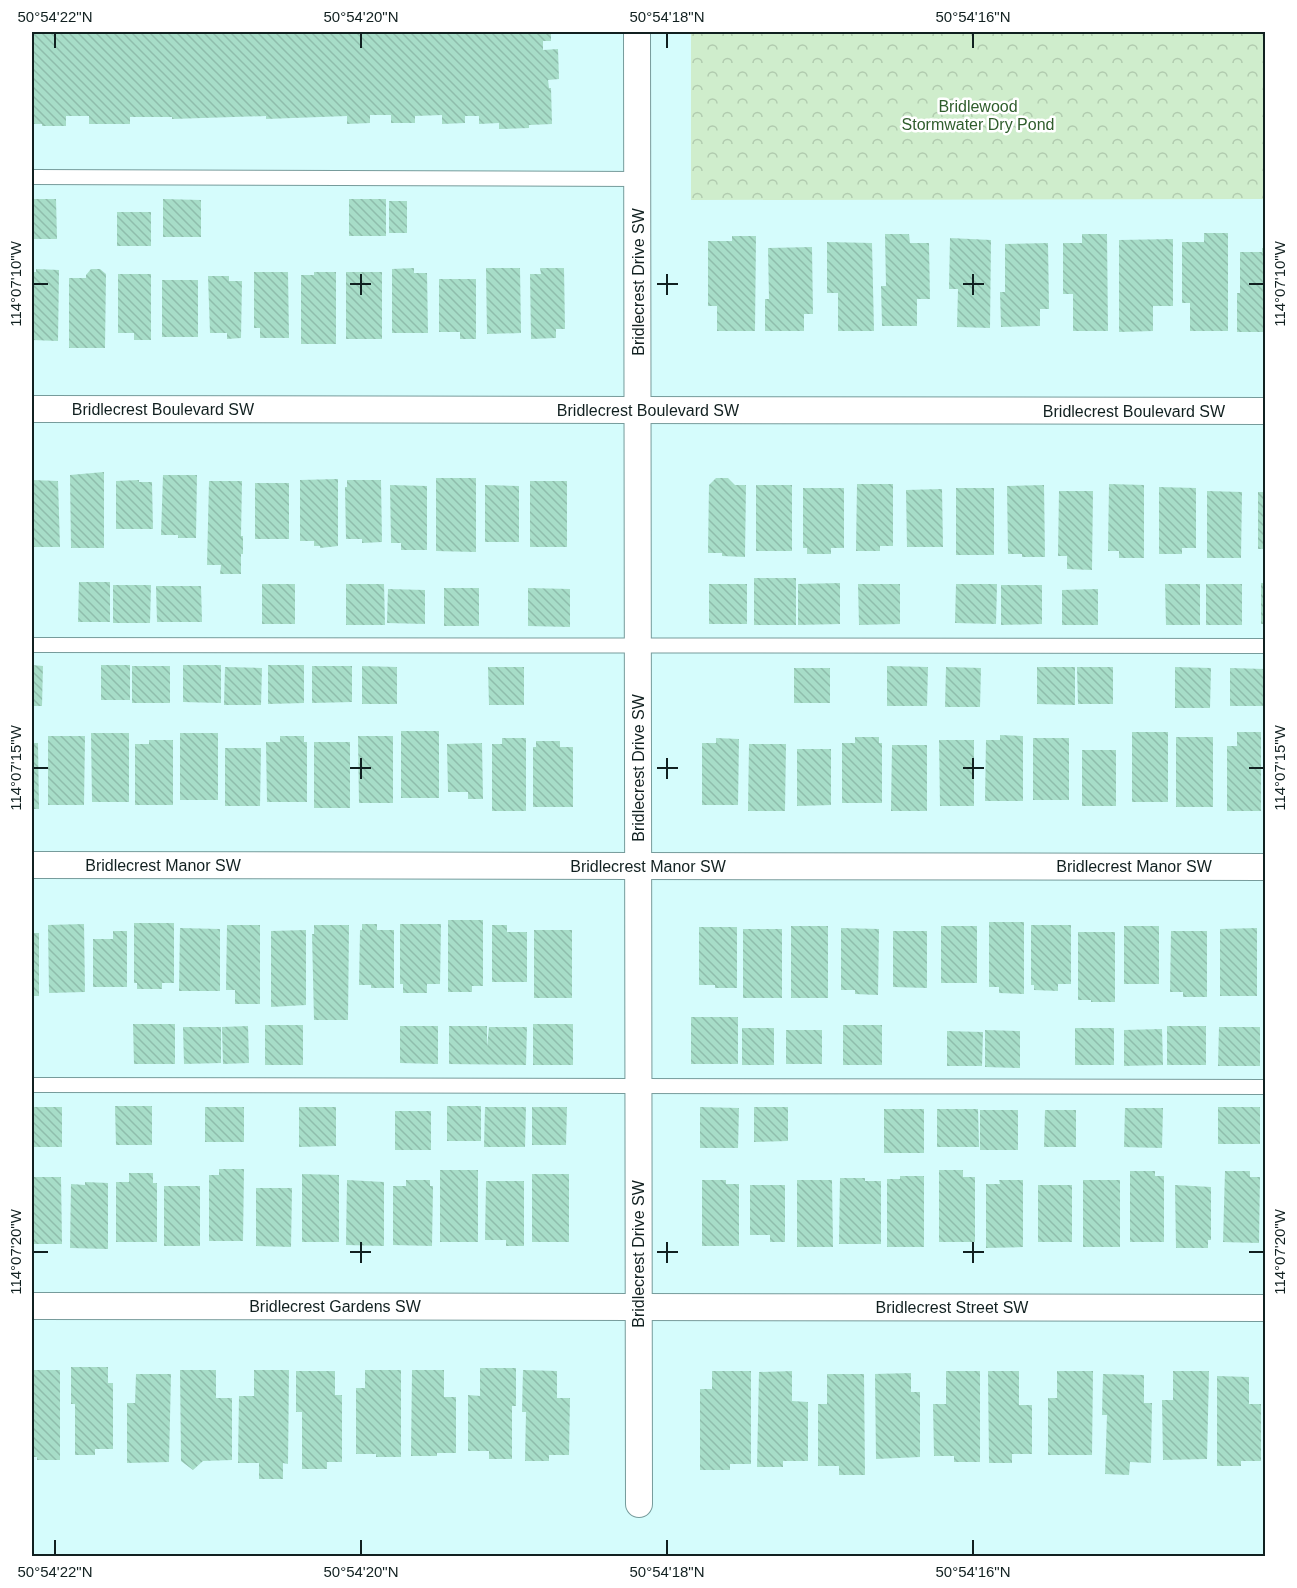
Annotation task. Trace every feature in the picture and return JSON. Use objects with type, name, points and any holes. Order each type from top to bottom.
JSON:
[{"type":"street","name":"Bridlecrest Drive SW","points":[[637,32],[639,1504]]},
{"type":"street","name":"Bridlecrest Boulevard SW","points":[[32,409],[1266,411]]},
{"type":"street","name":"Bridlecrest Manor SW","points":[[32,865],[1266,867]]},
{"type":"street","name":"Bridlecrest Gardens SW","points":[[32,1306],[638,1307]]},
{"type":"street","name":"Bridlecrest Street SW","points":[[638,1307],[1266,1308]]},
{"type":"lane","points":[[32,177],[638,179]]},
{"type":"lane","points":[[32,645],[1266,646]]},
{"type":"lane","points":[[32,1085],[1266,1087]]},
{"type":"green space","name":"Bridlewood Stormwater Dry Pond","points":[[691,32],[1265,32],[1265,199],[691,200]]},
{"type":"building","points":[[32,32],[551,32],[551,41],[543,41],[543,50],[558,49],[559,79],[548,80],[549,88],[551,88],[552,124],[529,125],[529,128],[499,129],[499,123],[479,124],[479,116],[465,116],[465,123],[442,124],[442,115],[415,116],[415,123],[391,123],[391,115],[370,115],[370,123],[347,124],[347,116],[266,119],[266,116],[172,119],[172,117],[130,117],[130,124],[89,124],[89,116],[66,116],[66,126],[42,126],[42,124],[32,124]]},
{"type":"building","points":[[32,199],[56,199],[57,239],[32,239]]},
{"type":"building","points":[[163,199],[201,200],[201,237],[163,237]]},
{"type":"building","points":[[349,199],[386,199],[386,236],[349,236]]},
{"type":"building","points":[[389,201],[407,201],[407,233],[389,233]]},
{"type":"building","points":[[117,212],[151,212],[151,246],[117,246]]},
{"type":"building","points":[[1204,233],[1228,233],[1228,331],[1190,331],[1190,303],[1182,303],[1182,242],[1204,242]]},
{"type":"building","points":[[885,234],[909,234],[910,243],[929,243],[930,299],[917,299],[917,326],[882,326],[881,286],[886,286]]},
{"type":"building","points":[[1082,234],[1107,234],[1108,331],[1073,331],[1073,294],[1063,294],[1063,243],[1082,243]]},
{"type":"building","points":[[732,236],[756,236],[755,331],[717,331],[717,306],[708,306],[708,241],[732,241]]},
{"type":"building","points":[[950,238],[991,240],[990,328],[957,327],[958,289],[949,289]]},
{"type":"building","points":[[1173,239],[1173,306],[1153,306],[1153,331],[1119,332],[1119,240]]},
{"type":"building","points":[[827,242],[872,243],[874,331],[838,331],[838,293],[827,293]]},
{"type":"building","points":[[1048,243],[1049,309],[1040,309],[1040,326],[1001,327],[1000,292],[1005,292],[1005,244]]},
{"type":"building","points":[[812,247],[813,314],[804,314],[804,331],[765,331],[765,299],[769,299],[768,248]]},
{"type":"building","points":[[1262,248],[1266,248],[1266,332],[1237,332],[1240,252],[1262,252]]},
{"type":"building","points":[[414,268],[414,273],[427,273],[428,333],[392,333],[392,269]]},
{"type":"building","points":[[486,268],[520,268],[521,333],[487,334]]},
{"type":"building","points":[[540,268],[564,268],[565,329],[556,329],[556,338],[531,339],[530,274],[541,274]]},
{"type":"building","points":[[36,269],[59,270],[58,341],[32,340],[32,272],[36,272]]},
{"type":"building","points":[[91,269],[100,269],[106,274],[105,348],[69,348],[69,278],[86,278]]},
{"type":"building","points":[[254,272],[288,272],[289,338],[260,338],[260,328],[254,328]]},
{"type":"building","points":[[314,272],[336,272],[336,344],[301,344],[301,275],[314,275]]},
{"type":"building","points":[[346,272],[382,272],[382,339],[346,339]]},
{"type":"building","points":[[118,274],[151,274],[151,340],[134,340],[134,333],[118,333]]},
{"type":"building","points":[[208,276],[229,276],[229,281],[242,281],[241,338],[227,339],[227,333],[210,333]]},
{"type":"building","points":[[439,279],[476,279],[476,339],[460,339],[460,332],[439,332]]},
{"type":"building","points":[[162,280],[198,280],[198,337],[162,337]]},
{"type":"building","points":[[104,472],[104,548],[71,548],[70,475]]},
{"type":"building","points":[[163,475],[197,475],[196,538],[161,535]]},
{"type":"building","points":[[436,478],[476,478],[476,552],[436,551]]},
{"type":"building","points":[[716,478],[728,478],[735,485],[746,485],[745,557],[708,553],[709,485]]},
{"type":"building","points":[[338,479],[338,546],[320,548],[320,546],[314,546],[314,541],[300,541],[300,480]]},
{"type":"building","points":[[32,480],[58,481],[60,547],[32,547]]},
{"type":"building","points":[[139,480],[139,482],[152,482],[153,529],[116,529],[116,481]]},
{"type":"building","points":[[347,480],[381,480],[382,542],[362,543],[362,539],[346,539],[345,487],[347,487]]},
{"type":"building","points":[[209,481],[242,481],[241,574],[220,574],[221,565],[207,565]]},
{"type":"building","points":[[530,481],[567,481],[567,547],[530,547]]},
{"type":"building","points":[[255,483],[289,483],[289,539],[255,539]]},
{"type":"building","points":[[857,484],[893,484],[893,546],[880,546],[880,551],[856,551]]},
{"type":"building","points":[[1109,484],[1144,485],[1144,558],[1119,558],[1119,551],[1108,551]]},
{"type":"building","points":[[390,485],[427,486],[427,550],[401,550],[401,543],[391,543]]},
{"type":"building","points":[[485,485],[519,486],[519,542],[485,542]]},
{"type":"building","points":[[756,485],[792,485],[792,551],[756,551]]},
{"type":"building","points":[[1044,485],[1045,557],[1022,557],[1022,554],[1008,554],[1007,486]]},
{"type":"building","points":[[1159,487],[1196,488],[1196,548],[1182,548],[1182,554],[1159,554]]},
{"type":"building","points":[[803,488],[844,488],[844,548],[831,548],[831,554],[807,554],[807,548],[803,548]]},
{"type":"building","points":[[956,488],[994,488],[994,555],[956,555]]},
{"type":"building","points":[[942,489],[943,547],[907,547],[906,490]]},
{"type":"building","points":[[1059,491],[1093,491],[1092,570],[1067,569],[1067,556],[1058,556]]},
{"type":"building","points":[[1207,491],[1242,492],[1241,558],[1207,558]]},
{"type":"building","points":[[1258,492],[1266,492],[1266,549],[1258,549]]},
{"type":"building","points":[[754,578],[796,578],[796,625],[754,625]]},
{"type":"building","points":[[79,582],[110,582],[110,622],[78,622]]},
{"type":"building","points":[[840,583],[840,624],[798,625],[798,584]]},
{"type":"building","points":[[1261,583],[1266,583],[1266,624],[1261,624]]},
{"type":"building","points":[[262,584],[295,584],[295,624],[262,624]]},
{"type":"building","points":[[346,584],[384,584],[385,625],[346,625]]},
{"type":"building","points":[[709,584],[747,584],[747,624],[709,624]]},
{"type":"building","points":[[858,584],[900,584],[900,624],[859,625]]},
{"type":"building","points":[[956,584],[997,584],[996,624],[955,623]]},
{"type":"building","points":[[1165,584],[1200,584],[1200,625],[1166,625]]},
{"type":"building","points":[[1206,584],[1242,584],[1242,625],[1206,625]]},
{"type":"building","points":[[113,585],[151,585],[150,623],[113,623]]},
{"type":"building","points":[[1001,585],[1042,585],[1042,624],[1001,625]]},
{"type":"building","points":[[156,586],[201,586],[202,622],[157,622]]},
{"type":"building","points":[[444,588],[479,588],[479,626],[444,626]]},
{"type":"building","points":[[528,588],[570,589],[570,627],[528,626]]},
{"type":"building","points":[[388,589],[425,590],[425,624],[387,623]]},
{"type":"building","points":[[1098,589],[1098,625],[1062,625],[1062,590]]},
{"type":"building","points":[[32,665],[43,666],[42,706],[32,706]]},
{"type":"building","points":[[101,665],[130,665],[130,700],[101,700]]},
{"type":"building","points":[[183,665],[221,665],[221,703],[183,702]]},
{"type":"building","points":[[268,665],[304,665],[304,703],[268,704]]},
{"type":"building","points":[[132,666],[170,666],[170,703],[132,703]]},
{"type":"building","points":[[312,666],[352,666],[352,702],[312,703]]},
{"type":"building","points":[[362,666],[397,667],[397,704],[362,704]]},
{"type":"building","points":[[887,666],[928,667],[927,706],[887,706]]},
{"type":"building","points":[[225,667],[262,668],[261,705],[224,705]]},
{"type":"building","points":[[488,667],[524,667],[524,705],[489,705]]},
{"type":"building","points":[[946,667],[981,668],[980,707],[945,707]]},
{"type":"building","points":[[1037,667],[1075,667],[1075,705],[1037,704]]},
{"type":"building","points":[[1077,667],[1113,667],[1113,704],[1078,704]]},
{"type":"building","points":[[1175,667],[1211,668],[1210,708],[1175,708]]},
{"type":"building","points":[[794,668],[830,668],[830,703],[794,703]]},
{"type":"building","points":[[1230,668],[1265,669],[1265,706],[1230,706]]},
{"type":"building","points":[[401,731],[439,731],[439,798],[401,798]]},
{"type":"building","points":[[1132,732],[1168,732],[1168,802],[1132,802]]},
{"type":"building","points":[[1237,732],[1261,732],[1261,811],[1227,811],[1227,746],[1237,746]]},
{"type":"building","points":[[91,733],[129,733],[129,802],[92,802]]},
{"type":"building","points":[[180,733],[218,733],[218,800],[180,800]]},
{"type":"building","points":[[1000,735],[1023,736],[1023,801],[985,801],[986,740],[1000,740]]},
{"type":"building","points":[[48,736],[85,736],[84,805],[48,805]]},
{"type":"building","points":[[280,736],[304,736],[304,742],[307,742],[307,802],[267,802],[266,742],[280,742]]},
{"type":"building","points":[[358,736],[393,736],[393,803],[359,803]]},
{"type":"building","points":[[855,737],[879,737],[879,743],[882,743],[882,803],[842,803],[842,743],[855,743]]},
{"type":"building","points":[[1176,737],[1213,737],[1213,807],[1176,807]]},
{"type":"building","points":[[502,738],[526,738],[526,811],[492,811],[492,744],[502,744]]},
{"type":"building","points":[[716,738],[739,739],[738,805],[702,805],[702,743],[716,743]]},
{"type":"building","points":[[1033,738],[1069,738],[1069,800],[1033,800]]},
{"type":"building","points":[[149,740],[173,740],[173,805],[135,805],[135,744],[149,744]]},
{"type":"building","points":[[939,740],[974,740],[974,806],[940,806]]},
{"type":"building","points":[[536,741],[560,741],[560,747],[573,747],[573,807],[533,807],[533,747],[536,747]]},
{"type":"building","points":[[314,742],[350,742],[350,808],[314,808]]},
{"type":"building","points":[[32,743],[38,743],[39,809],[32,809]]},
{"type":"building","points":[[482,743],[483,799],[468,799],[468,792],[448,792],[447,744]]},
{"type":"building","points":[[749,744],[786,744],[785,811],[748,811]]},
{"type":"building","points":[[892,745],[927,745],[927,811],[891,811]]},
{"type":"building","points":[[225,748],[261,748],[260,806],[225,806]]},
{"type":"building","points":[[797,749],[831,749],[831,805],[797,806]]},
{"type":"building","points":[[1082,750],[1116,750],[1116,806],[1082,806]]},
{"type":"building","points":[[448,920],[483,920],[483,986],[472,986],[472,992],[448,992]]},
{"type":"building","points":[[989,922],[1024,922],[1024,994],[999,993],[999,987],[989,987]]},
{"type":"building","points":[[134,923],[174,923],[174,983],[162,983],[162,989],[137,989],[137,983],[134,983]]},
{"type":"building","points":[[84,924],[85,992],[49,993],[48,925]]},
{"type":"building","points":[[362,924],[377,924],[377,930],[394,930],[394,988],[371,988],[371,985],[359,985]]},
{"type":"building","points":[[400,924],[441,924],[440,984],[427,984],[427,993],[403,993],[403,984],[400,984]]},
{"type":"building","points":[[227,925],[260,925],[260,1004],[235,1004],[235,990],[226,990]]},
{"type":"building","points":[[314,925],[349,925],[348,1020],[314,1020],[312,934],[314,934]]},
{"type":"building","points":[[492,925],[507,925],[507,932],[527,932],[527,982],[492,982]]},
{"type":"building","points":[[1031,925],[1071,925],[1071,984],[1058,984],[1058,991],[1034,990],[1034,985],[1031,985]]},
{"type":"building","points":[[791,926],[828,926],[828,998],[791,998]]},
{"type":"building","points":[[941,926],[977,926],[977,983],[941,983]]},
{"type":"building","points":[[1124,926],[1159,926],[1159,984],[1124,984]]},
{"type":"building","points":[[699,927],[737,927],[737,988],[699,985]]},
{"type":"building","points":[[180,928],[220,929],[220,991],[179,991]]},
{"type":"building","points":[[841,928],[879,929],[878,995],[855,994],[855,990],[841,990]]},
{"type":"building","points":[[1257,928],[1257,996],[1220,996],[1220,929]]},
{"type":"building","points":[[743,929],[782,929],[782,998],[743,998]]},
{"type":"building","points":[[306,930],[306,1005],[271,1007],[271,931]]},
{"type":"building","points":[[534,930],[572,930],[572,998],[534,998]]},
{"type":"building","points":[[113,931],[127,931],[127,987],[93,987],[93,939],[113,939]]},
{"type":"building","points":[[893,931],[927,931],[927,988],[893,987]]},
{"type":"building","points":[[1171,931],[1207,931],[1207,997],[1183,997],[1183,992],[1170,992]]},
{"type":"building","points":[[1078,932],[1115,932],[1115,1002],[1078,1000]]},
{"type":"building","points":[[32,933],[39,933],[39,996],[32,996]]},
{"type":"building","points":[[691,1017],[738,1017],[738,1064],[691,1064]]},
{"type":"building","points":[[133,1024],[175,1024],[175,1064],[134,1064]]},
{"type":"building","points":[[533,1024],[573,1024],[573,1065],[533,1065]]},
{"type":"building","points":[[265,1025],[303,1025],[303,1065],[265,1065]]},
{"type":"building","points":[[843,1025],[882,1025],[882,1065],[843,1065]]},
{"type":"building","points":[[248,1026],[249,1063],[223,1064],[222,1027]]},
{"type":"building","points":[[400,1026],[438,1026],[438,1064],[400,1063]]},
{"type":"building","points":[[449,1026],[487,1026],[487,1047],[489,1027],[527,1027],[526,1065],[449,1064]]},
{"type":"building","points":[[1167,1026],[1206,1026],[1206,1065],[1167,1065]]},
{"type":"building","points":[[183,1027],[221,1027],[221,1063],[184,1064]]},
{"type":"building","points":[[1219,1027],[1260,1027],[1260,1066],[1218,1066]]},
{"type":"building","points":[[742,1028],[774,1028],[774,1065],[742,1065]]},
{"type":"building","points":[[1075,1028],[1114,1028],[1114,1065],[1075,1065]]},
{"type":"building","points":[[1162,1029],[1163,1065],[1124,1066],[1124,1030]]},
{"type":"building","points":[[786,1030],[822,1030],[822,1064],[786,1064]]},
{"type":"building","points":[[985,1030],[1020,1031],[1020,1068],[985,1067]]},
{"type":"building","points":[[947,1031],[983,1032],[982,1066],[947,1066]]},
{"type":"building","points":[[115,1106],[152,1106],[152,1145],[116,1145]]},
{"type":"building","points":[[447,1106],[481,1106],[481,1141],[447,1141]]},
{"type":"building","points":[[32,1107],[62,1107],[62,1147],[32,1147]]},
{"type":"building","points":[[205,1107],[244,1107],[244,1142],[205,1142]]},
{"type":"building","points":[[299,1107],[336,1107],[336,1146],[299,1147]]},
{"type":"building","points":[[485,1107],[526,1107],[525,1147],[484,1147]]},
{"type":"building","points":[[532,1107],[567,1107],[566,1145],[532,1145]]},
{"type":"building","points":[[700,1107],[739,1108],[738,1148],[700,1148]]},
{"type":"building","points":[[754,1107],[788,1107],[788,1141],[754,1142]]},
{"type":"building","points":[[1218,1107],[1260,1107],[1260,1144],[1218,1144]]},
{"type":"building","points":[[1125,1108],[1163,1108],[1162,1148],[1124,1147]]},
{"type":"building","points":[[884,1109],[924,1109],[924,1153],[884,1153]]},
{"type":"building","points":[[937,1109],[978,1109],[979,1147],[937,1147]]},
{"type":"building","points":[[980,1110],[1018,1110],[1018,1150],[980,1150]]},
{"type":"building","points":[[1045,1110],[1076,1110],[1076,1147],[1044,1147]]},
{"type":"building","points":[[395,1111],[431,1111],[431,1150],[395,1150]]},
{"type":"building","points":[[219,1169],[244,1169],[243,1241],[209,1241],[209,1175],[219,1175]]},
{"type":"building","points":[[440,1170],[478,1170],[478,1242],[440,1242]]},
{"type":"building","points":[[939,1170],[963,1170],[963,1177],[975,1177],[975,1242],[939,1242]]},
{"type":"building","points":[[1130,1171],[1155,1171],[1155,1176],[1164,1176],[1164,1242],[1130,1242]]},
{"type":"building","points":[[1225,1171],[1250,1171],[1250,1177],[1260,1177],[1259,1243],[1223,1242]]},
{"type":"building","points":[[129,1173],[153,1173],[153,1183],[157,1183],[157,1242],[116,1242],[116,1182],[129,1182]]},
{"type":"building","points":[[302,1174],[339,1175],[339,1242],[302,1242]]},
{"type":"building","points":[[532,1174],[569,1174],[569,1242],[532,1242]]},
{"type":"building","points":[[900,1176],[924,1176],[924,1247],[887,1247],[887,1179],[900,1179]]},
{"type":"building","points":[[32,1177],[61,1177],[62,1244],[32,1244]]},
{"type":"building","points":[[840,1178],[865,1178],[865,1181],[881,1181],[881,1244],[839,1244]]},
{"type":"building","points":[[347,1180],[384,1182],[384,1246],[346,1245]]},
{"type":"building","points":[[406,1180],[430,1180],[430,1186],[433,1186],[432,1246],[393,1245],[393,1186],[406,1186]]},
{"type":"building","points":[[702,1180],[726,1180],[726,1184],[739,1184],[739,1246],[702,1246]]},
{"type":"building","points":[[797,1180],[832,1180],[833,1247],[797,1247]]},
{"type":"building","points":[[999,1180],[1023,1180],[1023,1247],[986,1248],[986,1184],[1000,1184]]},
{"type":"building","points":[[1083,1180],[1120,1180],[1120,1247],[1083,1247]]},
{"type":"building","points":[[486,1181],[524,1181],[524,1246],[506,1246],[506,1240],[485,1240]]},
{"type":"building","points":[[85,1182],[108,1183],[108,1249],[70,1248],[71,1184],[85,1185]]},
{"type":"building","points":[[750,1185],[785,1185],[785,1242],[770,1242],[770,1235],[750,1235]]},
{"type":"building","points":[[1038,1185],[1072,1185],[1072,1242],[1038,1242]]},
{"type":"building","points":[[1175,1185],[1211,1187],[1211,1240],[1208,1240],[1208,1248],[1176,1248]]},
{"type":"building","points":[[164,1186],[200,1186],[200,1246],[164,1246]]},
{"type":"building","points":[[256,1188],[292,1188],[291,1247],[256,1246]]},
{"type":"building","points":[[71,1367],[108,1367],[108,1383],[113,1383],[113,1449],[95,1449],[95,1455],[75,1455],[75,1404],[71,1404]]},
{"type":"building","points":[[480,1368],[516,1368],[516,1406],[512,1406],[512,1459],[489,1459],[489,1451],[468,1451],[468,1395],[480,1396]]},
{"type":"building","points":[[32,1370],[60,1370],[60,1460],[37,1460],[37,1457],[32,1457]]},
{"type":"building","points":[[180,1370],[216,1370],[216,1398],[232,1398],[232,1460],[203,1461],[193,1470],[181,1461]]},
{"type":"building","points":[[254,1370],[289,1370],[288,1464],[283,1463],[283,1479],[259,1479],[259,1463],[238,1463],[239,1396],[254,1396]]},
{"type":"building","points":[[365,1370],[401,1370],[401,1457],[356,1454],[356,1388],[365,1388]]},
{"type":"building","points":[[412,1370],[444,1370],[444,1397],[456,1397],[456,1453],[411,1456]]},
{"type":"building","points":[[523,1370],[557,1371],[557,1398],[570,1398],[569,1455],[549,1455],[549,1461],[525,1461],[526,1412],[522,1412]]},
{"type":"building","points":[[296,1371],[335,1371],[335,1395],[342,1395],[342,1462],[327,1462],[327,1469],[302,1469],[302,1412],[296,1412]]},
{"type":"building","points":[[712,1371],[751,1371],[751,1464],[730,1464],[730,1470],[700,1470],[700,1389],[712,1389]]},
{"type":"building","points":[[792,1371],[792,1401],[808,1402],[808,1461],[783,1461],[783,1467],[757,1467],[759,1372]]},
{"type":"building","points":[[946,1371],[980,1371],[980,1462],[954,1462],[954,1456],[934,1456],[933,1404],[946,1404]]},
{"type":"building","points":[[988,1371],[1019,1371],[1019,1405],[1032,1405],[1032,1454],[1012,1454],[1012,1463],[989,1463]]},
{"type":"building","points":[[1057,1371],[1093,1371],[1092,1455],[1048,1455],[1048,1398],[1057,1398]]},
{"type":"building","points":[[1173,1371],[1209,1371],[1207,1459],[1163,1460],[1162,1400],[1173,1400]]},
{"type":"building","points":[[911,1373],[911,1392],[920,1392],[920,1457],[876,1459],[875,1374]]},
{"type":"building","points":[[136,1374],[171,1374],[169,1462],[127,1463],[127,1403],[135,1403]]},
{"type":"building","points":[[827,1374],[864,1374],[865,1475],[839,1475],[839,1466],[818,1466],[818,1404],[827,1404]]},
{"type":"building","points":[[1103,1374],[1144,1375],[1144,1403],[1152,1403],[1151,1463],[1130,1462],[1129,1475],[1105,1474],[1107,1415],[1102,1415]]},
{"type":"building","points":[[1217,1376],[1249,1377],[1249,1404],[1261,1404],[1261,1461],[1241,1461],[1241,1466],[1217,1466]]}]
